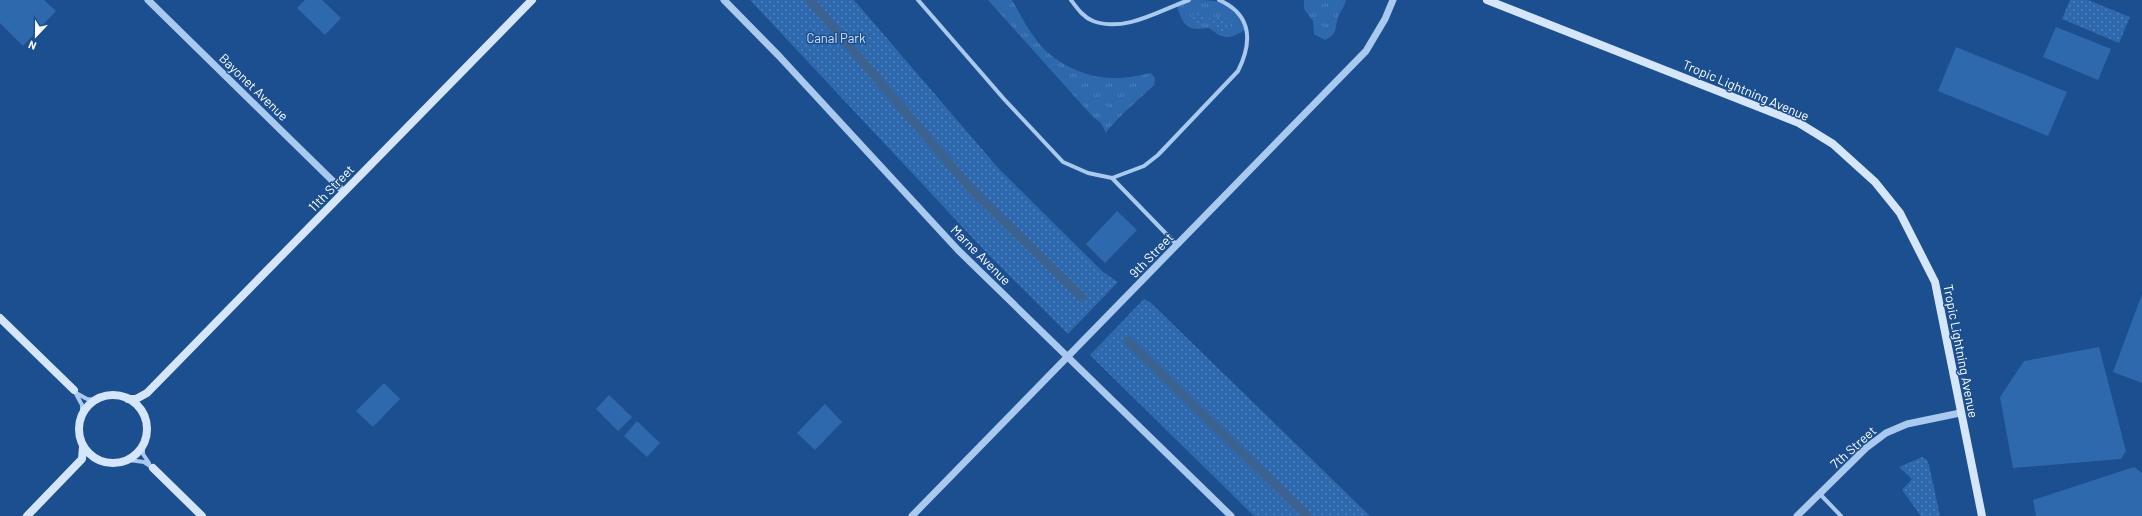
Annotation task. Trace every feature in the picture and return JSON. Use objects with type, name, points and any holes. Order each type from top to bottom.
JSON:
[{"type":"main road","name":"11th Street","points":[[147,393],[532,0]]},
{"type":"main road","name":"Tropic Lightning Avenue","points":[[1487,0],[1799,123],[1833,144],[1875,182],[1900,213],[1936,282],[1960,413],[1982,516]]},
{"type":"main road","points":[[0,318],[74,390]]},
{"type":"main road","points":[[27,516],[82,459],[83,447],[79,429],[82,414],[96,400],[112,395],[128,399],[136,399],[147,393]]},
{"type":"main road","points":[[77,465],[89,459],[96,459],[111,463],[129,460],[143,446],[147,429],[143,412],[144,399],[147,393]]},
{"type":"main road","points":[[128,399],[143,412]]},
{"type":"main road","points":[[83,447],[96,459]]},
{"type":"main road","points":[[153,468],[202,516]]},
{"type":"street","name":"Bayonet Avenue","points":[[148,0],[344,192]]},
{"type":"street","name":"Marne Avenue","points":[[724,0],[779,56],[958,250],[1231,516]]},
{"type":"street","points":[[918,0],[1004,99],[1063,162],[1088,173],[1112,178],[1144,166],[1158,155],[1238,71],[1246,56],[1248,42],[1247,29],[1242,19],[1225,2],[1219,0]]},
{"type":"street","points":[[1071,0],[1081,13],[1093,21],[1112,24],[1126,23],[1189,0]]},
{"type":"street","name":"9th Street","points":[[912,516],[1366,51],[1385,19],[1393,0]]},
{"type":"street","points":[[1112,178],[1177,245]]},
{"type":"street","points":[[74,390],[82,397],[96,400]]},
{"type":"street","points":[[74,390],[82,405],[82,414]]},
{"type":"street","name":"7th Street","points":[[1797,516],[1866,448],[1886,433],[1907,424],[1960,413]]},
{"type":"street","points":[[143,446],[144,454],[153,468]]},
{"type":"street","points":[[129,460],[144,462],[153,468]]},
{"type":"street","points":[[1819,494],[1837,510],[1841,516]]},
{"type":"green space","points":[[0,0],[44,0],[56,11],[23,46],[0,23]]},
{"type":"green space","points":[[305,0],[322,0],[341,18],[325,35],[297,8]]},
{"type":"green space","name":"Canal Park","points":[[750,0],[854,0],[999,169],[1103,272],[1118,282],[1068,334],[985,251]]},
{"type":"green space","points":[[988,0],[1012,0],[1028,28],[1041,46],[1050,55],[1071,68],[1093,76],[1105,78],[1126,78],[1151,73],[1155,78],[1154,85],[1121,116],[1106,133],[1101,123],[1093,117]]},
{"type":"green space","points":[[1189,0],[1209,0],[1230,7],[1236,12],[1247,29],[1232,37],[1224,37],[1209,28],[1190,28],[1181,17],[1176,4]]},
{"type":"green space","points":[[1304,0],[1346,0],[1339,15],[1334,33],[1329,38],[1325,40],[1314,34],[1313,21],[1304,9]]},
{"type":"green space","points":[[2070,0],[2088,0],[2130,17],[2119,43],[2062,19]]},
{"type":"green space","points":[[1199,8],[1211,19],[1216,17],[1226,18],[1231,24],[1230,29],[1224,33],[1220,32],[1215,24],[1208,20],[1197,23],[1192,17]]},
{"type":"green space","points":[[2056,27],[2111,49],[2098,80],[2043,57]]},
{"type":"green space","points":[[1956,47],[2067,92],[2048,136],[1938,91]]},
{"type":"green space","points":[[1117,211],[1137,230],[1105,263],[1086,244]]},
{"type":"green space","points":[[2142,294],[2142,383],[2113,372]]},
{"type":"green space","points":[[1144,299],[1150,302],[1370,516],[1254,516],[1090,355]]},
{"type":"green space","points":[[2099,347],[2126,451],[2121,459],[2013,468],[2000,397],[2024,361]]},
{"type":"green space","points":[[384,383],[400,399],[373,427],[356,411]]},
{"type":"green space","points":[[609,395],[632,417],[618,431],[596,409]]},
{"type":"green space","points":[[825,404],[842,422],[815,450],[797,433]]},
{"type":"green space","points":[[637,421],[660,443],[647,457],[624,436]]},
{"type":"green space","points":[[1922,457],[1927,460],[1929,465],[1940,516],[1921,516],[1902,490],[1912,479],[1899,467]]},
{"type":"green space","points":[[2134,467],[2142,473],[2142,516],[2036,516],[2033,500]]},
{"type":"waterway","points":[[810,0],[972,190],[1082,297]]},
{"type":"waterway","points":[[1128,341],[1307,516]]}]
